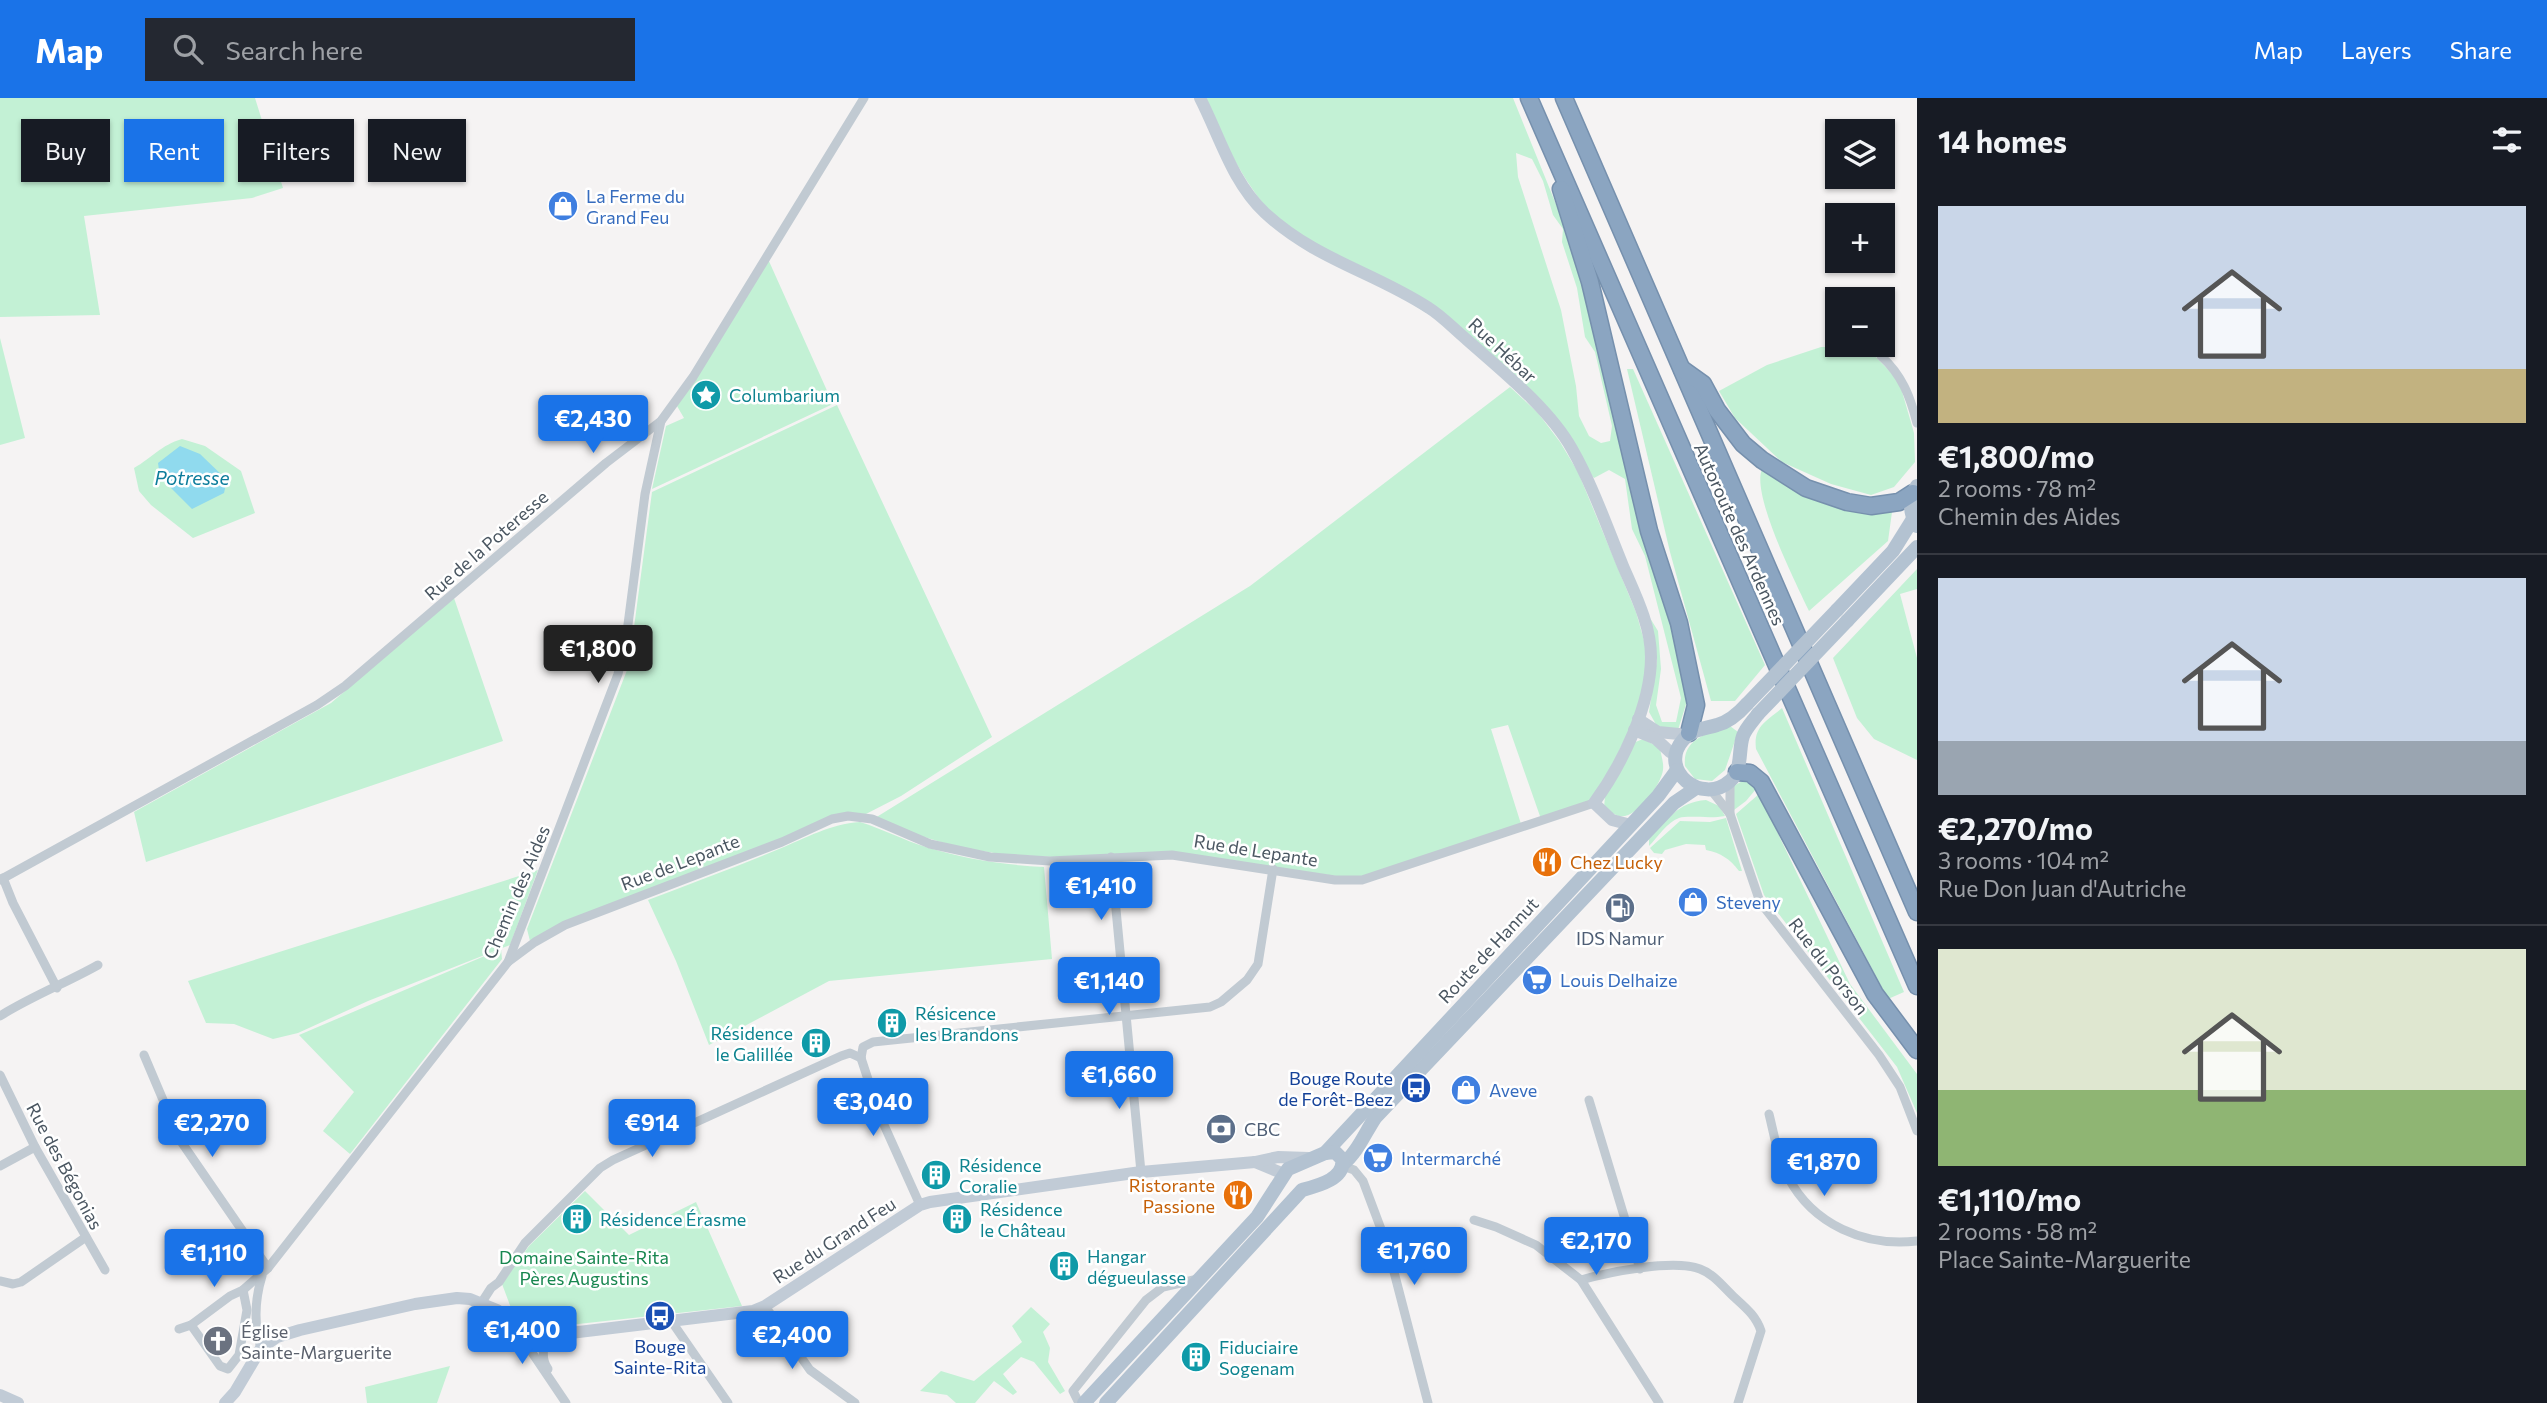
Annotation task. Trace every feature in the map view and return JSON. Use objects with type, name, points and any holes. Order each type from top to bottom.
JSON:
[{"type":"highway","name":"Autoroute des Ardennes","points":[[1529,98],[1917,986]]},
{"type":"highway","name":"Autoroute des Ardennes","points":[[1564,98],[1917,912]]},
{"type":"highway","points":[[1560,169],[1561,194],[1590,282],[1649,531],[1679,623],[1688,672],[1689,711],[1684,734]]},
{"type":"highway","points":[[1681,369],[1703,384],[1717,410],[1743,444],[1762,460],[1806,488],[1847,502],[1871,506],[1899,502],[1915,489]]},
{"type":"highway","points":[[1734,777],[1750,773],[1761,782],[1875,994],[1917,1050]]},
{"type":"main road","points":[[1842,615],[1915,522],[1911,510],[1915,489]]},
{"type":"main road","points":[[1666,786],[1670,752],[1684,734],[1753,709],[1842,615],[1917,547]]},
{"type":"main road","points":[[1677,770],[1684,781],[1696,788],[1721,788],[1734,777],[1753,709]]},
{"type":"main road","name":"Route de Hannut","points":[[1081,1403],[1257,1217],[1300,1163],[1631,825],[1677,770],[1675,760],[1684,734]]},
{"type":"main road","name":"Route de Hannut","points":[[1106,1403],[1303,1189],[1313,1189],[1339,1174],[1375,1118],[1674,803],[1696,788]]},
{"type":"main road","points":[[1303,1189],[1292,1191],[1285,1185],[1300,1163],[1335,1152],[1342,1159],[1343,1165]]},
{"type":"main road","points":[[1300,1163],[1318,1161],[1319,1170],[1331,1177]]},
{"type":"street","name":"Rue de la Poteresse","points":[[2,879],[317,705],[345,686],[606,463],[661,421],[693,377],[864,98]]},
{"type":"street","name":"Rue Hébar","points":[[1200,98],[1230,164],[1252,199],[1265,212],[1314,249],[1431,309],[1513,381],[1544,413],[1571,448],[1603,516],[1638,603],[1649,640],[1647,694],[1636,724]]},
{"type":"street","points":[[1882,357],[1903,381],[1917,423]]},
{"type":"street","name":"Chemin des Aides","points":[[261,1348],[256,1330],[258,1287],[265,1271],[508,962],[618,674],[645,494],[661,421]]},
{"type":"street","points":[[1636,724],[1658,732],[1684,734]]},
{"type":"street","points":[[1636,724],[1670,752]]},
{"type":"street","points":[[1631,825],[1612,820],[1594,803],[1607,785],[1636,724]]},
{"type":"street","name":"Rue du Porson","points":[[1730,814],[1734,777]]},
{"type":"street","name":"Rue du Porson","points":[[1711,790],[1730,814],[1760,902],[1879,1055],[1900,1087],[1917,1130]]},
{"type":"street","name":"Rue de Lepante","points":[[508,962],[565,925],[782,842],[832,819],[848,816],[863,817],[930,844],[989,858],[1050,861],[1172,855],[1335,880],[1362,880],[1594,803]]},
{"type":"street","points":[[1111,857],[1124,1016],[1141,1172]]},
{"type":"street","points":[[920,1205],[880,1116],[860,1058],[863,1047],[873,1042],[1210,1007],[1221,1002],[1247,980],[1258,964],[1273,869]]},
{"type":"street","points":[[2,879],[57,988]]},
{"type":"street","points":[[0,1016],[30,998],[57,988],[98,965]]},
{"type":"street","points":[[482,1302],[525,1243],[600,1168],[841,1056],[850,1053],[860,1058]]},
{"type":"street","points":[[144,1055],[180,1140],[219,1194],[265,1271],[243,1290],[230,1296],[191,1325],[179,1329]]},
{"type":"street","name":"Rue des Bégonias","points":[[0,1075],[35,1147],[105,1270]]},
{"type":"street","points":[[1589,1100],[1640,1269]]},
{"type":"street","points":[[1769,1114],[1786,1175],[1806,1202],[1828,1222],[1848,1233],[1870,1240],[1917,1241]]},
{"type":"street","points":[[0,1166],[35,1147]]},
{"type":"street","name":"Rue du Grand Feu","points":[[261,1348],[277,1337],[300,1330],[415,1304],[457,1298],[482,1302],[526,1329],[547,1334],[568,1334],[753,1311],[765,1307],[920,1205],[947,1198],[1141,1172],[1255,1162],[1300,1163]]},
{"type":"street","points":[[1343,1165],[1354,1171],[1363,1181],[1387,1245],[1428,1403]]},
{"type":"street","points":[[1474,1220],[1536,1245],[1581,1280],[1660,1403]]},
{"type":"street","points":[[0,1281],[13,1284],[21,1282],[86,1237]]},
{"type":"street","points":[[1581,1280],[1610,1271],[1688,1267],[1700,1269],[1718,1282],[1757,1320],[1761,1331],[1738,1403]]},
{"type":"street","name":"Route de Hannut","points":[[1081,1403],[1073,1391],[1146,1300],[1163,1287],[1200,1279]]},
{"type":"street","points":[[191,1325],[220,1366],[228,1369],[239,1355],[247,1310],[243,1290]]},
{"type":"street","points":[[765,1307],[810,1370],[855,1403]]},
{"type":"street","points":[[509,1319],[564,1399]]},
{"type":"street","points":[[672,1322],[729,1403]]},
{"type":"street","points":[[547,1334],[542,1355],[544,1364],[561,1385],[564,1399]]},
{"type":"street","points":[[225,1403],[236,1392],[261,1348]]},
{"type":"street","points":[[0,1395],[18,1403]]},
{"type":"green space","points":[[0,98],[255,98],[262,119],[238,119],[238,182],[281,182],[283,188],[252,198],[84,216],[100,315],[0,317]]},
{"type":"green space","points":[[1204,98],[1513,98],[1566,229],[1582,279],[1674,629],[1687,701],[1678,730],[1658,728],[1649,712],[1657,660],[1650,618],[1658,631],[1661,669],[1656,705],[1662,722],[1676,722],[1681,698],[1645,556],[1632,529],[1625,479],[1609,470],[1594,478],[1486,350],[1279,221],[1245,178]],"holes":[[[1516,153],[1532,159],[1543,181],[1553,215],[1563,229],[1562,242],[1577,288],[1585,337],[1595,352],[1612,426],[1610,441],[1601,443],[1589,436],[1579,416],[1561,310],[1518,177]]]},
{"type":"green space","points":[[768,259],[833,404],[652,489],[666,426],[684,418],[677,406]]},
{"type":"green space","points":[[0,338],[25,438],[0,445]]},
{"type":"green space","points":[[1821,347],[1825,347],[1825,357],[1876,357],[1899,381],[1914,433],[1915,462],[1894,487],[1871,495],[1831,484],[1782,462],[1735,418],[1719,391],[1767,365]]},
{"type":"green space","points":[[1627,369],[1633,369],[1765,665],[1735,701],[1711,701],[1670,552]]},
{"type":"green space","points":[[1510,387],[1538,413],[1578,472],[1636,612],[1645,644],[1646,682],[1636,716],[1605,780],[1592,800],[1541,819],[1508,725],[1491,729],[1521,824],[1371,875],[1349,878],[1172,852],[1053,857],[1000,854],[958,847],[917,835],[875,818],[1250,586]]},
{"type":"green space","points":[[837,405],[992,737],[901,796],[864,815],[840,815],[530,941],[527,929],[629,665],[652,492]]},
{"type":"green space","points":[[182,439],[205,446],[241,471],[255,513],[193,538],[151,505],[139,491],[134,468],[162,448]]},
{"type":"green space","points":[[1762,469],[1833,503],[1892,512],[1888,541],[1809,611],[1769,518],[1760,481]]},
{"type":"green space","points":[[1917,569],[1917,589],[1900,594],[1917,658],[1917,760],[1874,739],[1857,718],[1833,658]]},
{"type":"green space","points":[[454,598],[503,741],[146,862],[134,812],[331,703]]},
{"type":"green space","points":[[1782,708],[1904,992],[1888,999],[1756,749],[1759,729]]},
{"type":"green space","points":[[1730,726],[1738,732],[1725,770],[1712,781],[1695,779],[1685,766],[1688,749],[1698,738]]},
{"type":"green space","points":[[1643,739],[1660,748],[1663,765],[1661,776],[1653,792],[1640,807],[1626,816],[1617,815],[1604,808],[1605,796],[1633,743]]},
{"type":"green space","points":[[1744,780],[1749,781],[1756,789],[1734,810],[1734,786]]},
{"type":"green space","points":[[1759,794],[1850,984],[1917,1074],[1917,1113],[1897,1067],[1764,895],[1736,814]]},
{"type":"green space","points":[[1706,800],[1719,806],[1725,816],[1679,818],[1666,827],[1649,846],[1649,839],[1680,808]]},
{"type":"green space","points":[[1726,818],[1742,871],[1725,857],[1706,850],[1705,845],[1686,844],[1665,850],[1662,854],[1654,853],[1650,848],[1680,821],[1710,822]]},
{"type":"green space","points":[[860,822],[955,855],[1044,867],[1052,959],[829,981],[709,1045],[676,961],[648,900],[818,832]]},
{"type":"green space","points":[[538,870],[510,945],[368,1001],[298,1033],[273,1039],[234,1024],[206,1023],[188,981]]},
{"type":"green space","points":[[501,949],[502,959],[350,1154],[323,1131],[354,1092],[299,1035]]},
{"type":"green space","points":[[206,1104],[215,1109],[213,1114],[187,1129],[180,1114]]},
{"type":"green space","name":"Domaine Sainte-Rita Pères Augustins","points":[[585,1191],[629,1235],[696,1202],[742,1306],[578,1324],[536,1321],[520,1316],[511,1308],[502,1284],[529,1246]]},
{"type":"green space","points":[[1031,1307],[1050,1324],[1043,1332],[1050,1348],[1048,1362],[1065,1391],[1060,1394],[1034,1362],[1021,1357],[1003,1374],[1017,1392],[1013,1395],[994,1381],[975,1403],[956,1403],[947,1395],[920,1391],[941,1371],[974,1381],[1022,1342],[1012,1326]]},
{"type":"green space","points":[[450,1366],[437,1403],[367,1403],[365,1387]]},
{"type":"water","name":"Potresse","points":[[180,446],[200,454],[227,480],[224,493],[192,509],[160,477],[158,463]]},
{"type":"place","name":"La Ferme du Grand Feu","points":[[563,206]]},
{"type":"place","name":"Columbarium","points":[[706,395]]},
{"type":"place","name":"Chez Lucky","points":[[1547,862]]},
{"type":"place","name":"Steveny","points":[[1693,902]]},
{"type":"place","name":"IDS Namur","points":[[1620,908]]},
{"type":"place","name":"Louis Delhaize","points":[[1537,980]]},
{"type":"place","name":"Résicence les Brandons","points":[[892,1023]]},
{"type":"place","name":"Résidence le Galillée","points":[[816,1043]]},
{"type":"place","name":"Bouge Route de Forêt-Beez","points":[[1416,1088]]},
{"type":"place","name":"Aveve","points":[[1466,1090]]},
{"type":"place","name":"CBC","points":[[1221,1129]]},
{"type":"place","name":"Intermarché","points":[[1378,1158]]},
{"type":"place","name":"Résidence Coralie","points":[[936,1175]]},
{"type":"place","name":"Ristorante Passione","points":[[1238,1195]]},
{"type":"place","name":"Résidence Érasme","points":[[577,1219]]},
{"type":"place","name":"Résidence le Château","points":[[957,1219]]},
{"type":"place","name":"Hangar dégueulasse","points":[[1064,1266]]},
{"type":"place","name":"Bouge Sainte-Rita","points":[[660,1316]]},
{"type":"place","name":"Église Sainte-Marguerite","points":[[218,1341]]},
{"type":"place","name":"Fiduciaire Sogenam","points":[[1196,1357]]}]
